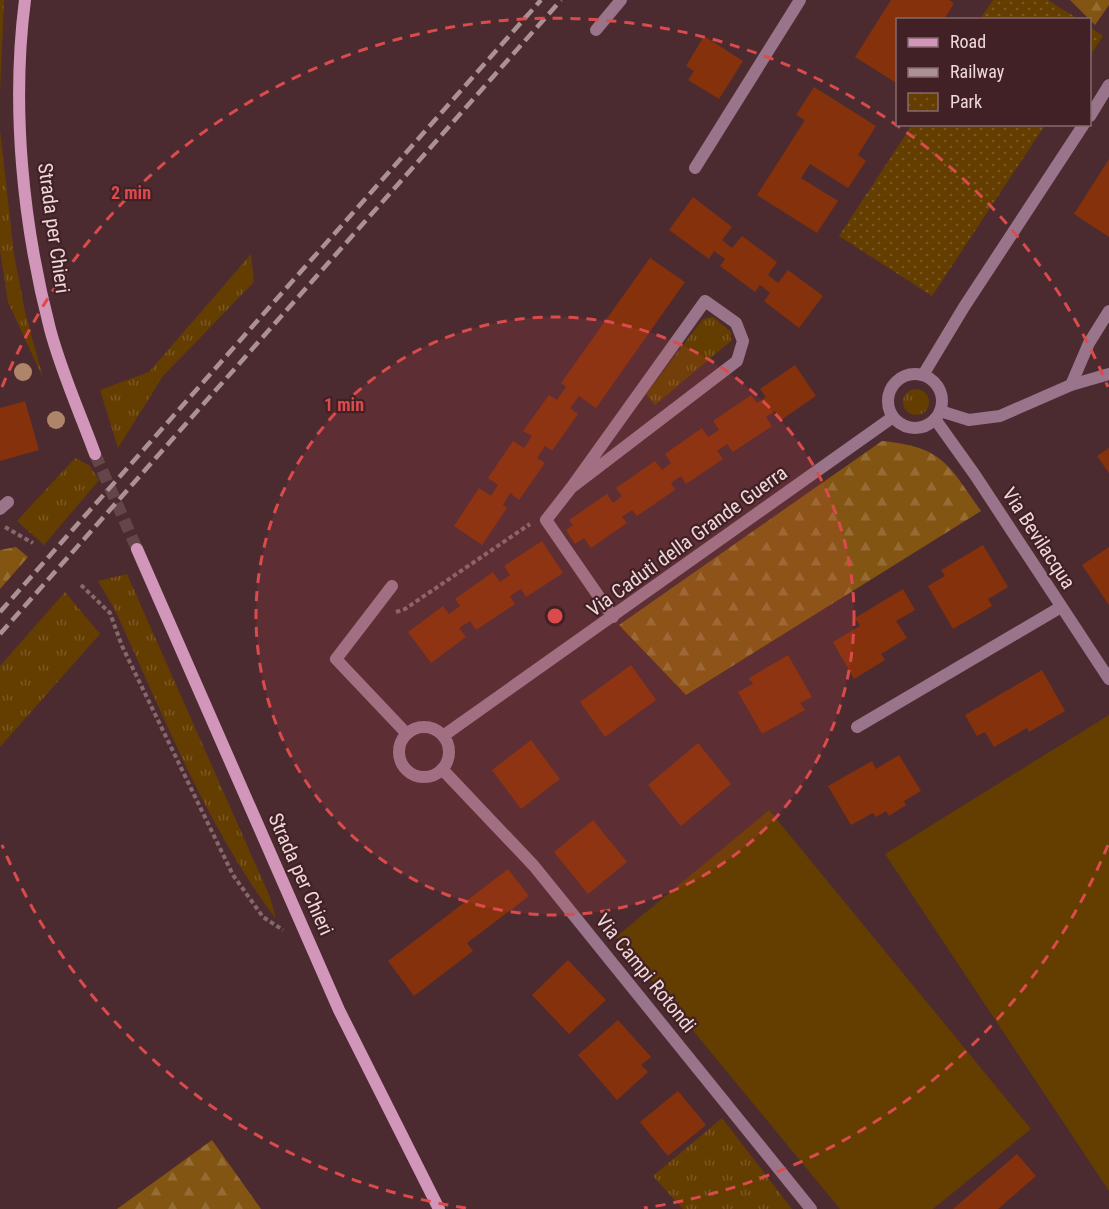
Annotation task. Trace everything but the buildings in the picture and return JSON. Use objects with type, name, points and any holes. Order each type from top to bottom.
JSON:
[{"type":"main road","name":"Strada per Chieri","points":[[25,0],[21,30],[21,130],[31,231],[51,331],[95,454]]},
{"type":"main road","name":"Strada per Chieri","points":[[137,549],[339,1010],[439,1209]]},
{"type":"street","points":[[596,30],[621,0]]},
{"type":"street","points":[[695,168],[800,0]]},
{"type":"street","points":[[1091,113],[1109,86]]},
{"type":"street","points":[[923,375],[964,307],[1083,126]]},
{"type":"street","points":[[571,488],[737,361],[744,340],[736,323],[705,301],[546,520],[613,617]]},
{"type":"street","points":[[1071,385],[1089,343],[1109,311]]},
{"type":"street","points":[[938,415],[939,389],[923,375],[906,375],[893,385],[887,401],[893,417],[898,423],[922,428],[938,415],[969,420],[1000,416],[1071,385],[1109,374]]},
{"type":"street","name":"Via Bevilacqua","points":[[938,415],[1109,679]]},
{"type":"street","name":"Via Caduti della Grande Guerra","points":[[443,736],[893,417]]},
{"type":"street","points":[[392,586],[336,659],[407,735]]},
{"type":"street","points":[[857,727],[1061,607]]},
{"type":"street","points":[[426,727],[434,729],[443,736],[449,755],[442,769],[428,776],[420,776],[406,768],[400,753],[400,745],[407,735],[426,727]]},
{"type":"street","name":"Via Campi Rotondi","points":[[442,769],[534,866],[811,1209]]},
{"type":"path","points":[[367,618],[405,609],[531,524],[546,520]]},
{"type":"path","points":[[0,524],[33,543]]},
{"type":"path","points":[[81,585],[110,613],[127,656],[234,875],[263,917],[313,951]]},
{"type":"green space","points":[[0,0],[4,0],[0,93]]},
{"type":"green space","points":[[993,0],[1048,0],[1076,18],[981,18]]},
{"type":"green space","points":[[1070,0],[1109,0],[1109,5],[1095,25],[1091,18],[1088,18]]},
{"type":"green space","points":[[1091,28],[1103,36],[1091,54]]},
{"type":"green space","points":[[911,126],[1044,126],[932,296],[839,236]]},
{"type":"green space","points":[[0,130],[14,254],[25,312],[43,378],[8,302],[0,250]]},
{"type":"green space","points":[[251,254],[254,282],[163,376],[118,448],[100,390],[149,372]]},
{"type":"green space","points":[[713,317],[731,332],[731,341],[655,405],[646,394],[703,319]]},
{"type":"green space","points":[[916,389],[925,393],[929,402],[925,411],[916,415],[907,411],[903,402],[907,393]]},
{"type":"green space","points":[[882,441],[919,448],[931,453],[951,470],[981,511],[686,695],[619,625]]},
{"type":"green space","points":[[75,458],[89,465],[99,480],[44,545],[17,521]]},
{"type":"green space","points":[[16,547],[28,557],[0,589],[0,550]]},
{"type":"green space","points":[[127,574],[270,897],[276,919],[228,846],[207,808],[115,610],[98,581]]},
{"type":"green space","points":[[65,592],[100,634],[0,747],[0,666]]},
{"type":"green space","points":[[1109,715],[1109,1191],[885,854]]},
{"type":"green space","points":[[769,810],[1031,1129],[933,1209],[840,1209],[616,937]]},
{"type":"green space","points":[[722,1118],[792,1209],[683,1209],[653,1176]]},
{"type":"green space","points":[[212,1140],[261,1209],[117,1209]]},
{"type":"tunnel","points":[[95,454],[137,549]]},
{"type":"railway","points":[[0,612],[541,0]]},
{"type":"railway","points":[[0,634],[561,0]]}]
